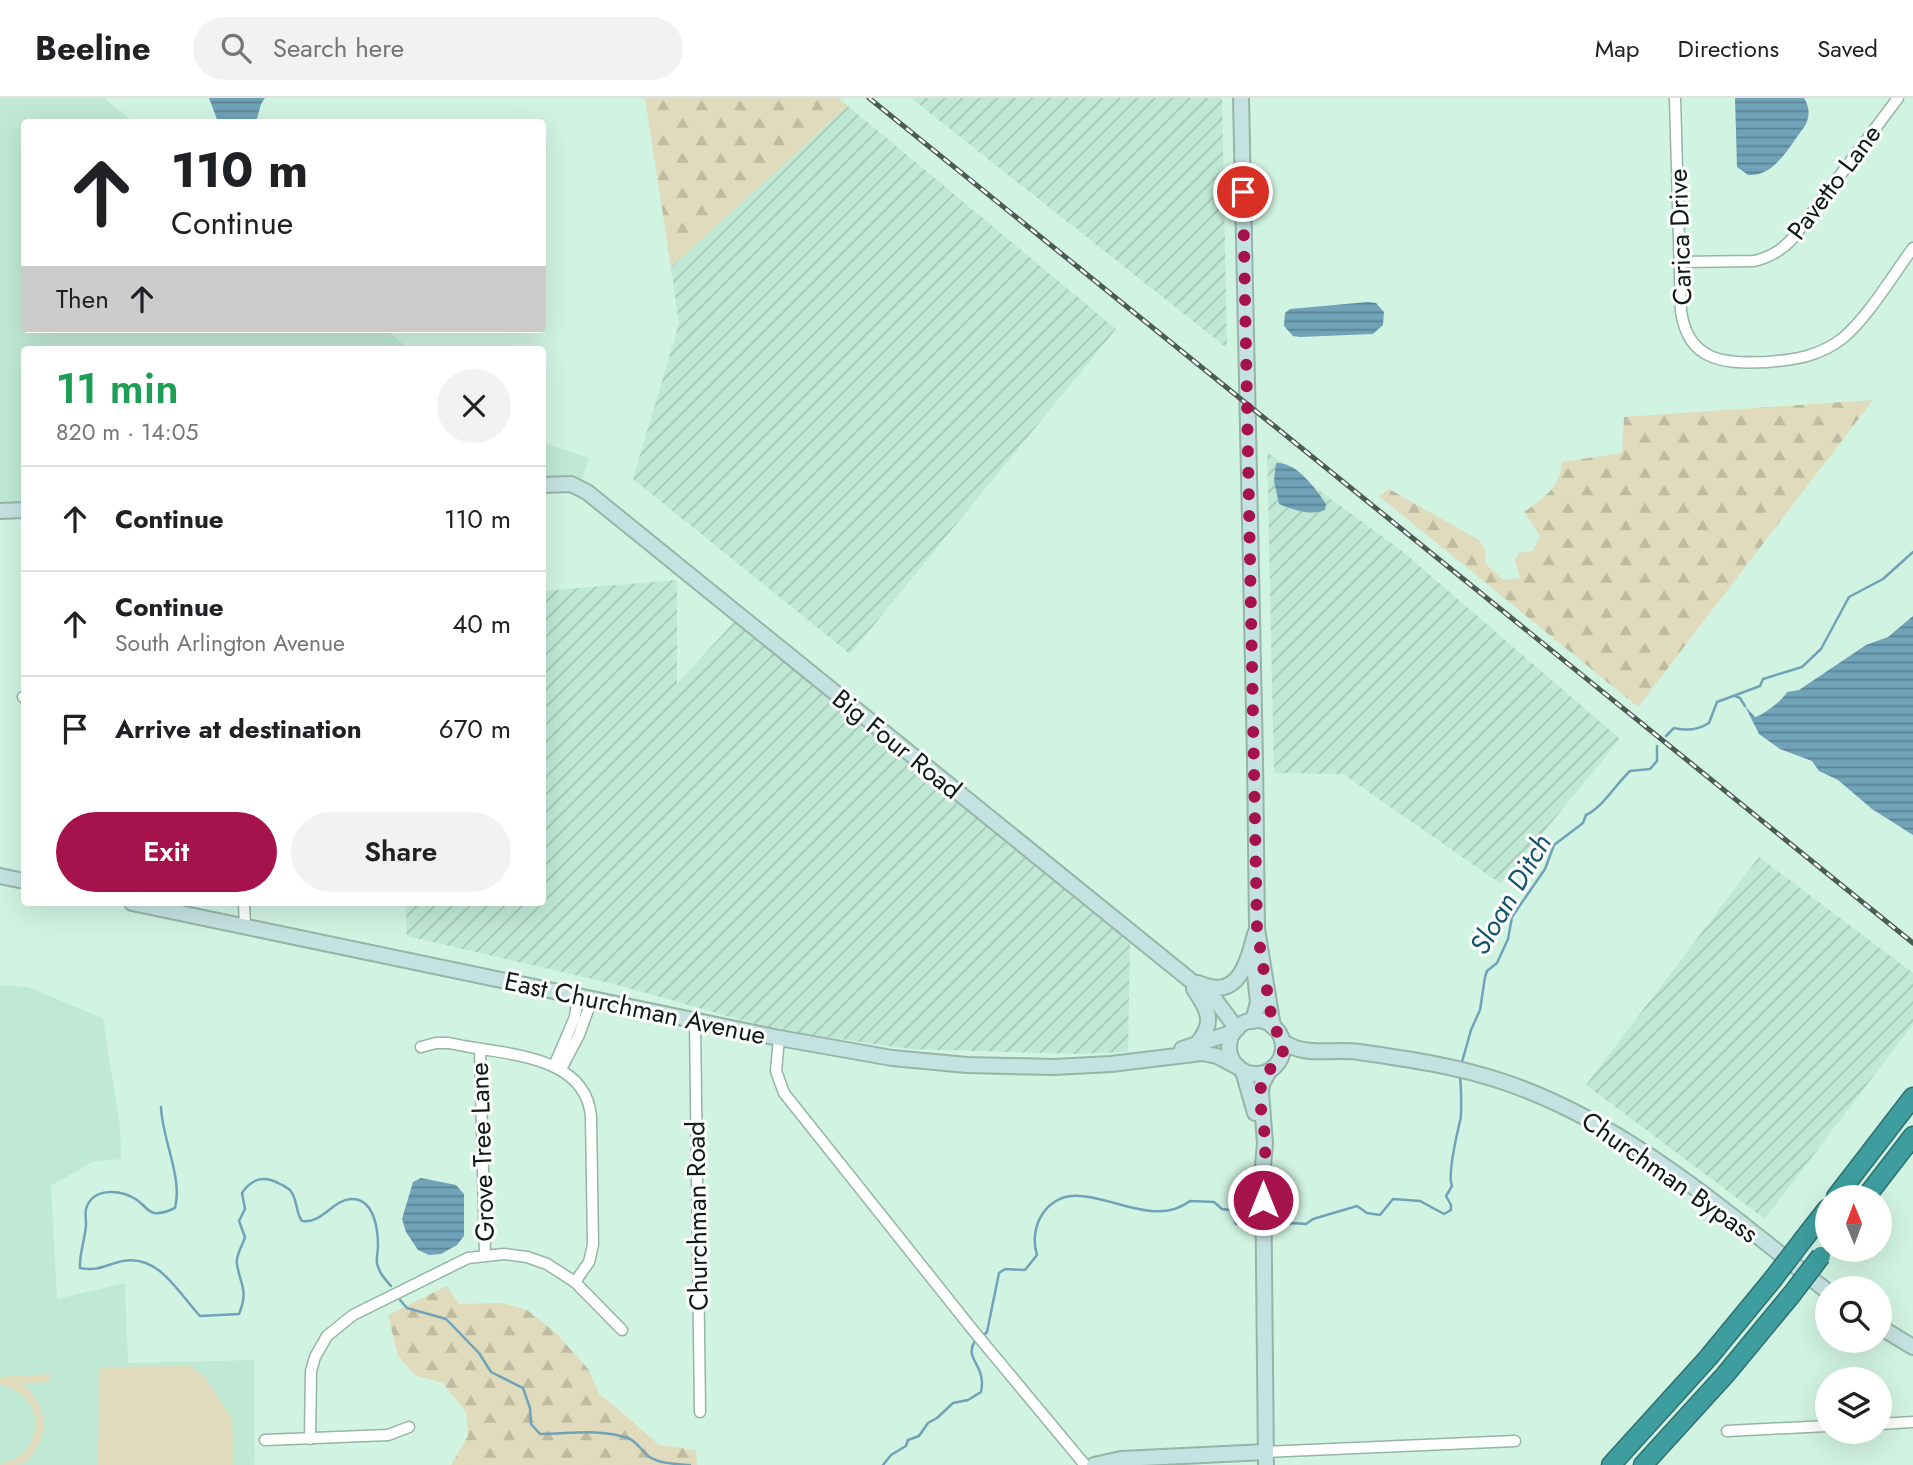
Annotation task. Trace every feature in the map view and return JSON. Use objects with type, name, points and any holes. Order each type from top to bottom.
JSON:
[{"type":"highway","points":[[1845,1185],[1913,1097]]},
{"type":"highway","points":[[1875,1185],[1913,1136]]},
{"type":"highway","points":[[1611,1465],[1708,1358],[1815,1224]]},
{"type":"highway","points":[[1643,1465],[1725,1375],[1816,1262]]},
{"type":"street","points":[[1241,98],[1257,929],[1273,1027],[1282,1041],[1282,1054],[1262,1084],[1261,1092],[1265,1143],[1266,1459]]},
{"type":"street","name":"Carica Drive","points":[[1675,98],[1681,311],[1685,328],[1699,348],[1719,360],[1735,364],[1786,361],[1828,348],[1842,339],[1857,323],[1913,248]]},
{"type":"street","name":"Pavetto Lane","points":[[1680,262],[1754,261],[1781,250],[1793,238],[1898,98]]},
{"type":"street","name":"Big Four Road","points":[[546,485],[578,486],[1188,979],[1216,1001],[1252,1021]]},
{"type":"street","points":[[0,511],[21,510]]},
{"type":"street","points":[[0,876],[21,880]]},
{"type":"street","points":[[244,906],[245,926]]},
{"type":"street","name":"East Churchman Avenue","points":[[168,907],[245,926],[779,1038],[776,1071],[783,1093],[1085,1465]]},
{"type":"street","points":[[1188,979],[1213,989],[1229,985],[1245,968],[1257,929]]},
{"type":"street","points":[[1252,946],[1258,1002],[1252,1021]]},
{"type":"street","points":[[1188,979],[1205,1005],[1209,1019],[1207,1032],[1197,1044]]},
{"type":"street","points":[[557,1068],[585,997]]},
{"type":"street","name":"Big Four Road","points":[[1216,1001],[1236,1031]]},
{"type":"street","name":"Churchman Road","points":[[695,1020],[700,1412]]},
{"type":"street","points":[[1111,1063],[1197,1044],[1236,1031],[1252,1021],[1264,1022],[1273,1027]]},
{"type":"street","points":[[1236,1031],[1231,1039],[1230,1054],[1241,1069],[1253,1102],[1263,1166]]},
{"type":"street","points":[[779,1038],[892,1058],[967,1065],[1054,1067],[1202,1053],[1217,1056],[1256,1074],[1272,1068]]},
{"type":"street","name":"Churchman Bypass","points":[[1282,1041],[1298,1051],[1348,1051],[1441,1065],[1492,1077],[1571,1108],[1641,1150],[1815,1282]]},
{"type":"street","points":[[421,1047],[449,1043],[480,1049],[557,1068],[579,1083],[588,1099],[591,1117],[593,1250],[587,1267],[575,1282]]},
{"type":"street","name":"Grove Tree Lane","points":[[480,1049],[485,1255]]},
{"type":"street","name":"Churchman Bypass","points":[[1272,1068],[1291,1060],[1381,1056]]},
{"type":"street","points":[[310,1439],[311,1371],[315,1357],[327,1336],[353,1315],[453,1264],[485,1255],[527,1257],[557,1269],[575,1282],[622,1330]]},
{"type":"street","points":[[1892,1334],[1913,1347]]},
{"type":"street","points":[[1892,1423],[1913,1422]]},
{"type":"street","points":[[265,1440],[388,1435],[409,1427]]},
{"type":"street","points":[[1727,1432],[1815,1427]]},
{"type":"street","points":[[1094,1465],[1121,1459],[1266,1459],[1515,1441]]},
{"type":"shaded area","points":[[0,98],[104,98],[130,119],[21,119],[21,333],[391,333],[405,346],[21,346],[21,507],[0,508]]},
{"type":"shaded area","points":[[911,98],[1222,98],[1227,348]]},
{"type":"shaded area","points":[[848,106],[1116,329],[850,654],[633,479],[679,324],[671,267]]},
{"type":"shaded area","points":[[546,443],[589,458],[581,483],[546,481]]},
{"type":"shaded area","points":[[1267,452],[1402,551],[1620,739],[1501,884],[1343,774],[1274,773]]},
{"type":"shaded area","points":[[677,580],[677,684],[736,620],[1130,941],[1128,1052],[1075,1054],[910,1049],[777,1030],[614,984],[407,936],[406,906],[546,906],[546,591]]},
{"type":"shaded area","points":[[1759,857],[1913,973],[1913,1024],[1765,1219],[1586,1085]]},
{"type":"shaded area","points":[[0,985],[28,987],[103,1018],[120,1127],[121,1159],[92,1162],[51,1186],[57,1299],[125,1283],[128,1363],[254,1360],[255,1465],[0,1465]]},
{"type":"green space","points":[[645,98],[838,98],[848,106],[671,267]]},
{"type":"green space","points":[[1873,400],[1638,707],[1379,496],[1389,489],[1479,540],[1485,550],[1486,564],[1503,580],[1520,578],[1515,560],[1519,553],[1533,551],[1540,536],[1524,512],[1554,486],[1562,462],[1622,453],[1624,417]]},
{"type":"green space","points":[[447,1286],[459,1304],[503,1303],[527,1310],[556,1333],[589,1370],[599,1394],[659,1445],[696,1450],[697,1465],[451,1465],[468,1436],[466,1412],[443,1383],[415,1375],[398,1356],[388,1315]]},
{"type":"green space","points":[[190,1366],[204,1376],[232,1418],[234,1465],[98,1465],[99,1367]]},
{"type":"green space","points":[[49,1374],[49,1382],[22,1384],[34,1397],[42,1413],[43,1430],[37,1448],[22,1464],[0,1465],[24,1451],[33,1438],[35,1418],[20,1393],[0,1385],[0,1377]]},
{"type":"water","points":[[209,98],[265,98],[257,119],[217,119]]},
{"type":"water","points":[[1735,98],[1804,98],[1807,105],[1809,112],[1805,126],[1781,158],[1766,171],[1758,174],[1748,175],[1737,167]]},
{"type":"water","points":[[1376,303],[1384,312],[1383,325],[1373,334],[1300,337],[1293,336],[1284,326],[1285,313],[1290,309]]},
{"type":"water","points":[[1276,463],[1291,467],[1305,477],[1326,504],[1325,510],[1308,512],[1279,504],[1274,481]]},
{"type":"water","points":[[1913,616],[1913,835],[1872,809],[1838,780],[1819,771],[1812,761],[1780,749],[1759,734],[1745,706],[1755,717],[1763,713],[1787,692],[1799,690],[1866,645],[1888,637]]},
{"type":"water","points":[[421,1178],[456,1185],[464,1194],[464,1236],[457,1245],[441,1254],[429,1255],[418,1250],[406,1232],[402,1219],[413,1182]]},
{"type":"waterway","name":"Sloan Ditch","points":[[1666,736],[1674,728],[1692,729],[1709,723],[1717,702],[1760,686],[1763,679],[1802,667],[1821,649],[1849,597],[1883,579],[1913,552]]},
{"type":"waterway","points":[[1735,696],[1740,698],[1745,706]]},
{"type":"waterway","name":"Sloan Ditch","points":[[1462,1062],[1480,1010],[1487,971],[1497,963],[1508,939],[1512,917],[1545,869],[1554,845],[1583,823],[1586,815],[1604,801],[1630,771],[1650,769],[1657,761],[1657,746]]},
{"type":"waterway","name":"Sloan Ditch","points":[[1274,1224],[1279,1228],[1292,1223],[1306,1224],[1313,1219],[1357,1206],[1367,1213],[1380,1215],[1393,1199],[1420,1201],[1444,1214],[1451,1210],[1446,1196],[1452,1186],[1452,1164],[1461,1118],[1460,1077]]},
{"type":"waterway","points":[[161,1107],[176,1184],[175,1208],[154,1213],[124,1194],[108,1192],[95,1196],[86,1209],[80,1268],[97,1268],[136,1260],[158,1270],[200,1316],[239,1314],[244,1293],[237,1261],[245,1237],[239,1221],[245,1209],[242,1193],[254,1181],[264,1179],[290,1190],[302,1221],[316,1219],[344,1200],[359,1200],[365,1204],[376,1223],[378,1267],[391,1286]]},
{"type":"waterway","name":"Sloan Ditch","points":[[984,1335],[987,1332],[999,1273],[1005,1269],[1025,1270],[1037,1255],[1035,1233],[1038,1223],[1043,1214],[1058,1200],[1068,1196],[1080,1196],[1150,1211],[1177,1208],[1190,1201],[1214,1202],[1222,1209],[1230,1210],[1236,1224],[1249,1224]]},
{"type":"waterway","points":[[400,1300],[407,1308],[446,1319],[479,1353],[491,1372],[523,1388],[530,1408],[531,1424],[540,1434],[595,1432],[617,1435],[631,1439],[652,1459],[690,1465]]},
{"type":"waterway","name":"Sloan Ditch","points":[[883,1465],[891,1455],[906,1446],[908,1440],[919,1436],[928,1423],[953,1403],[968,1400],[981,1392],[981,1375],[972,1353],[975,1341]]},
{"type":"railway","points":[[869,98],[1913,943]]},
{"type":"route","points":[[1243,192],[1257,929],[1273,1027],[1279,1033],[1283,1048],[1280,1060],[1269,1071],[1262,1084],[1265,1143],[1263,1200]]}]
